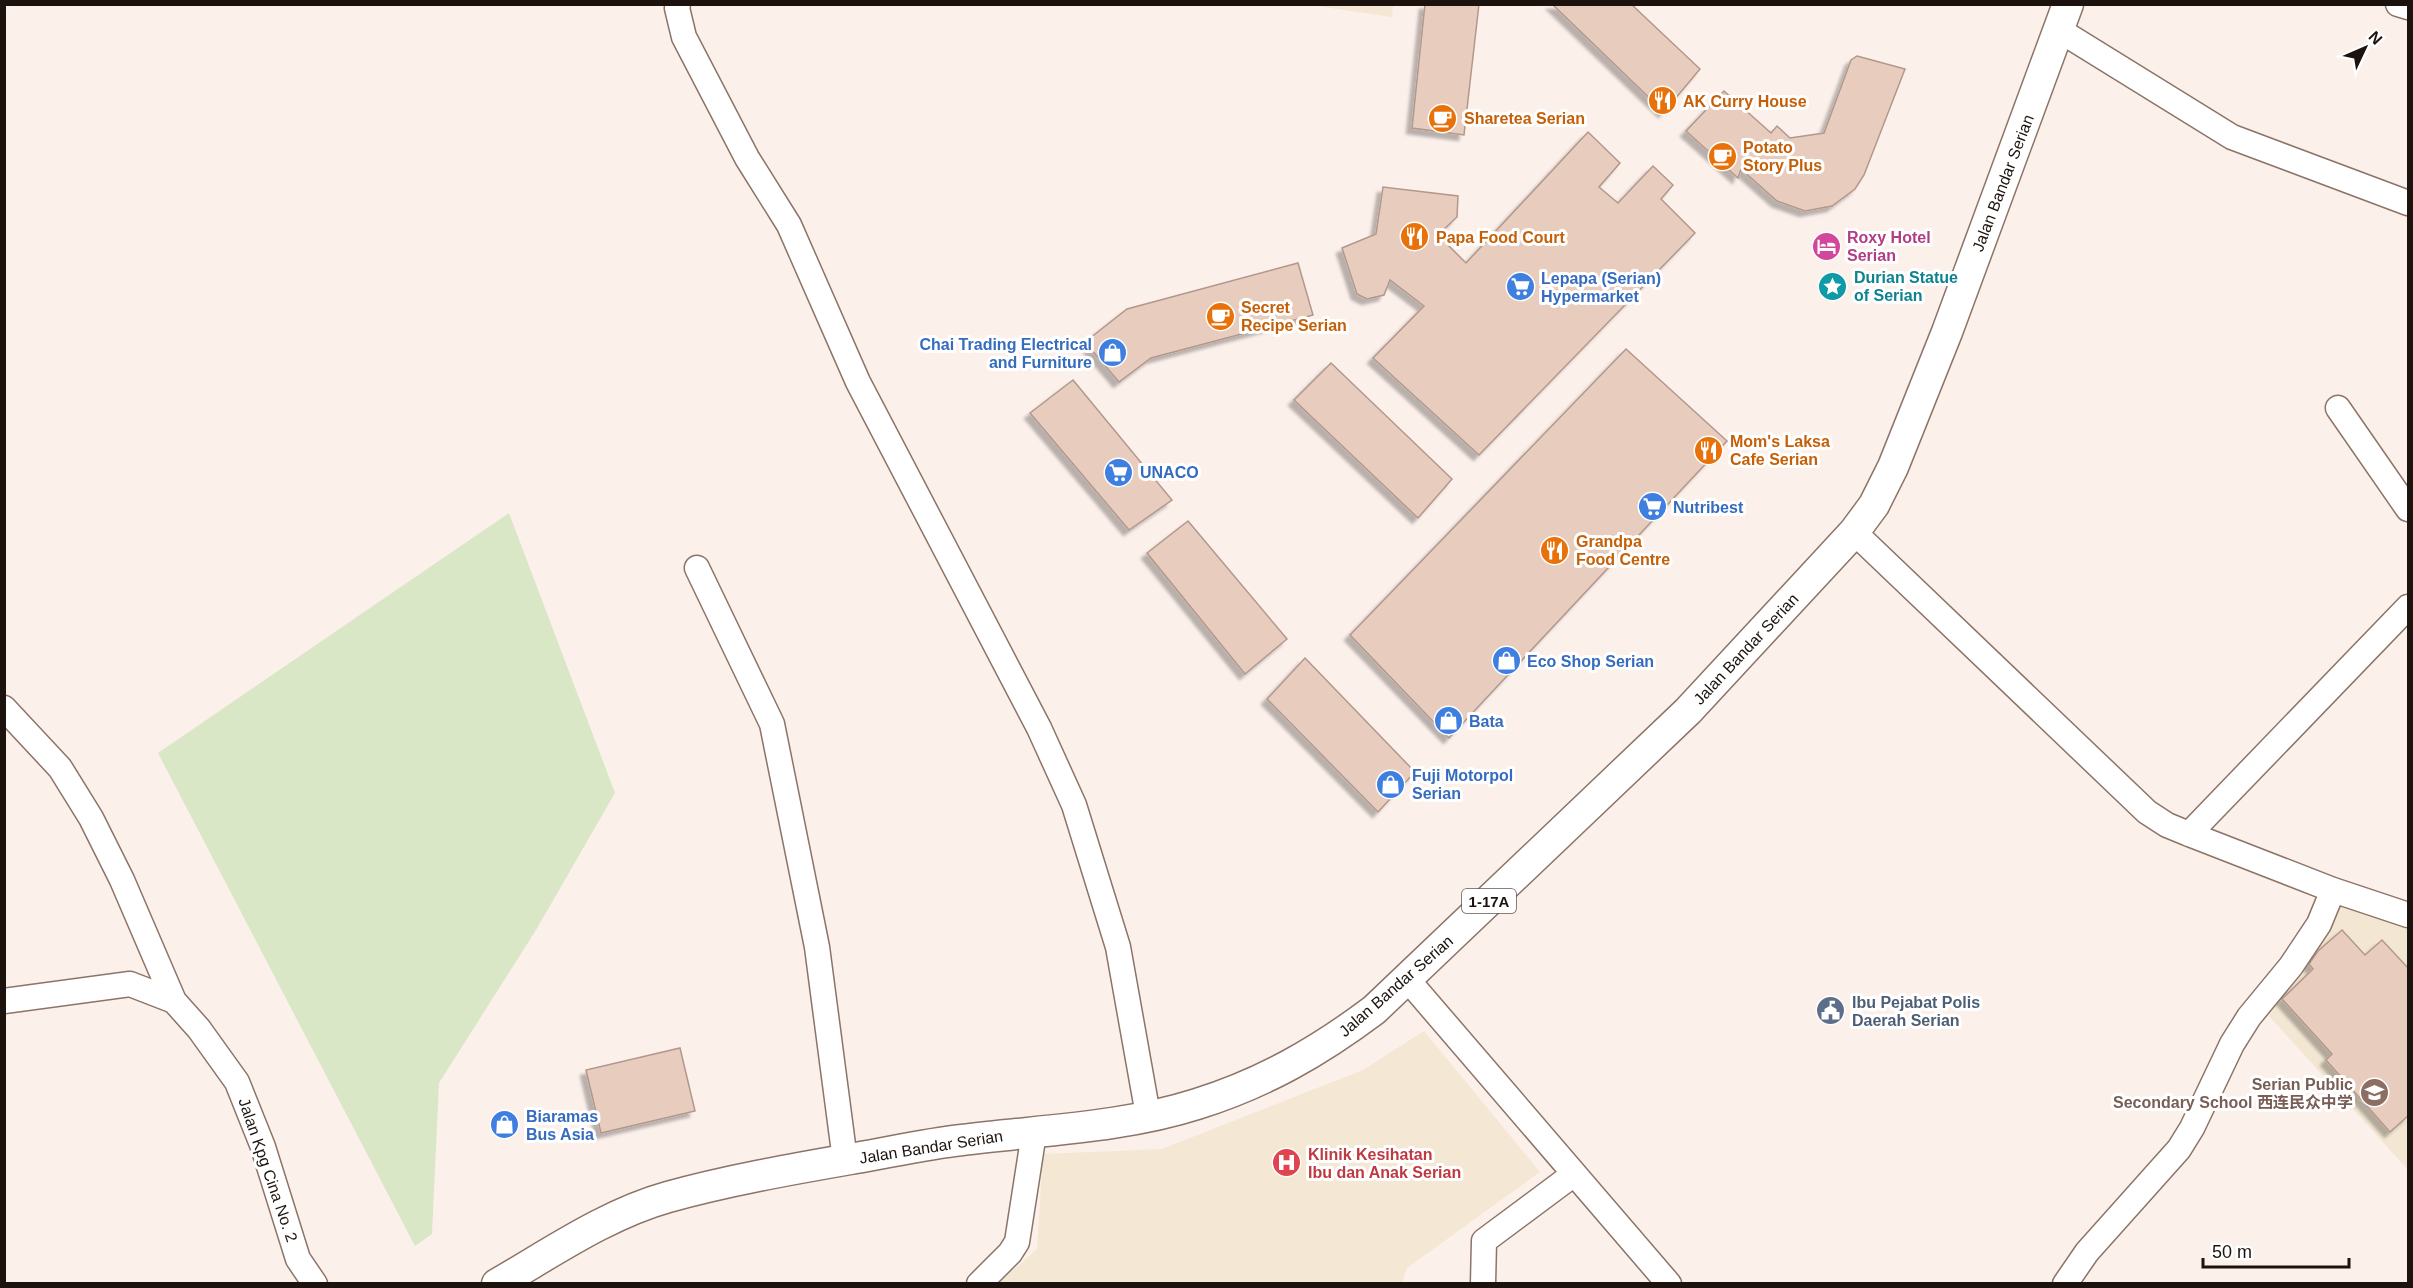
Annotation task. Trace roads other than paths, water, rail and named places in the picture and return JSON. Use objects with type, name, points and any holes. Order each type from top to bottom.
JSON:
[{"type":"main road","name":"Jalan Bandar Serian","points":[[497,1284],[623,1214],[666,1197],[753,1177],[845,1160],[961,1140],[1034,1133],[1148,1115],[1196,1104],[1253,1084],[1281,1070],[1331,1042],[1374,1010],[1688,711],[1854,532],[1874,505],[1893,467],[1947,332],[2064,17]]},
{"type":"street","points":[[678,4],[684,37],[747,158],[789,225],[858,381],[1039,728],[1074,805],[1118,947],[1148,1115]]},
{"type":"street","points":[[2398,4],[2409,8]]},
{"type":"street","points":[[2064,17],[2232,137],[2409,203]]},
{"type":"street","points":[[2338,408],[2409,509]]},
{"type":"street","points":[[1854,532],[2147,812],[2167,825],[2189,834],[2333,890],[2409,915]]},
{"type":"street","points":[[697,568],[772,724],[817,947],[845,1160]]},
{"type":"street","points":[[2189,834],[2409,607]]},
{"type":"street","points":[[4,708],[60,768],[91,818],[122,880],[174,1000]]},
{"type":"street","points":[[2065,1284],[2087,1252],[2179,1149],[2192,1128],[2232,1044],[2249,1017],[2291,966],[2319,924],[2333,890]]},
{"type":"street","points":[[1407,979],[1669,1284]]},
{"type":"street","points":[[4,1001],[130,984],[174,1000]]},
{"type":"street","name":"Jalan Kpg Cina No. 2","points":[[174,1000],[199,1029],[237,1082],[263,1147],[298,1259],[315,1284]]},
{"type":"street","points":[[979,1284],[1010,1253],[1017,1242],[1034,1133]]},
{"type":"street","points":[[1483,1284],[1484,1241],[1574,1174]]},
{"type":"place","name":"AK Curry House","points":[[1662,101]]},
{"type":"place","name":"Sharetea Serian","points":[[1443,118]]},
{"type":"place","name":"Potato Story Plus","points":[[1722,156]]},
{"type":"place","name":"Papa Food Court","points":[[1415,237]]},
{"type":"place","name":"Roxy Hotel Serian","points":[[1826,246]]},
{"type":"place","name":"Durian Statue of Serian","points":[[1833,286]]},
{"type":"place","name":"Lepapa (Serian) Hypermarket","points":[[1520,287]]},
{"type":"place","name":"Secret Recipe Serian","points":[[1220,316]]},
{"type":"place","name":"Chai Trading Electrical and Furniture","points":[[1113,353]]},
{"type":"place","name":"Mom's Laksa Cafe Serian","points":[[1709,450]]},
{"type":"place","name":"UNACO","points":[[1119,472]]},
{"type":"place","name":"Nutribest","points":[[1652,507]]},
{"type":"place","name":"Grandpa Food Centre","points":[[1555,550]]},
{"type":"place","name":"Eco Shop Serian","points":[[1506,661]]},
{"type":"place","name":"Bata","points":[[1448,721]]},
{"type":"place","name":"Fuji Motorpol Serian","points":[[1391,784]]},
{"type":"place","name":"Ibu Pejabat Polis Daerah Serian","points":[[1831,1011]]},
{"type":"place","name":"Serian Public Secondary School 西连民众中学","points":[[2374,1093]]},
{"type":"place","name":"Biaramas Bus Asia","points":[[505,1125]]},
{"type":"place","name":"Klinik Kesihatan Ibu dan Anak Serian","points":[[1287,1163]]}]
